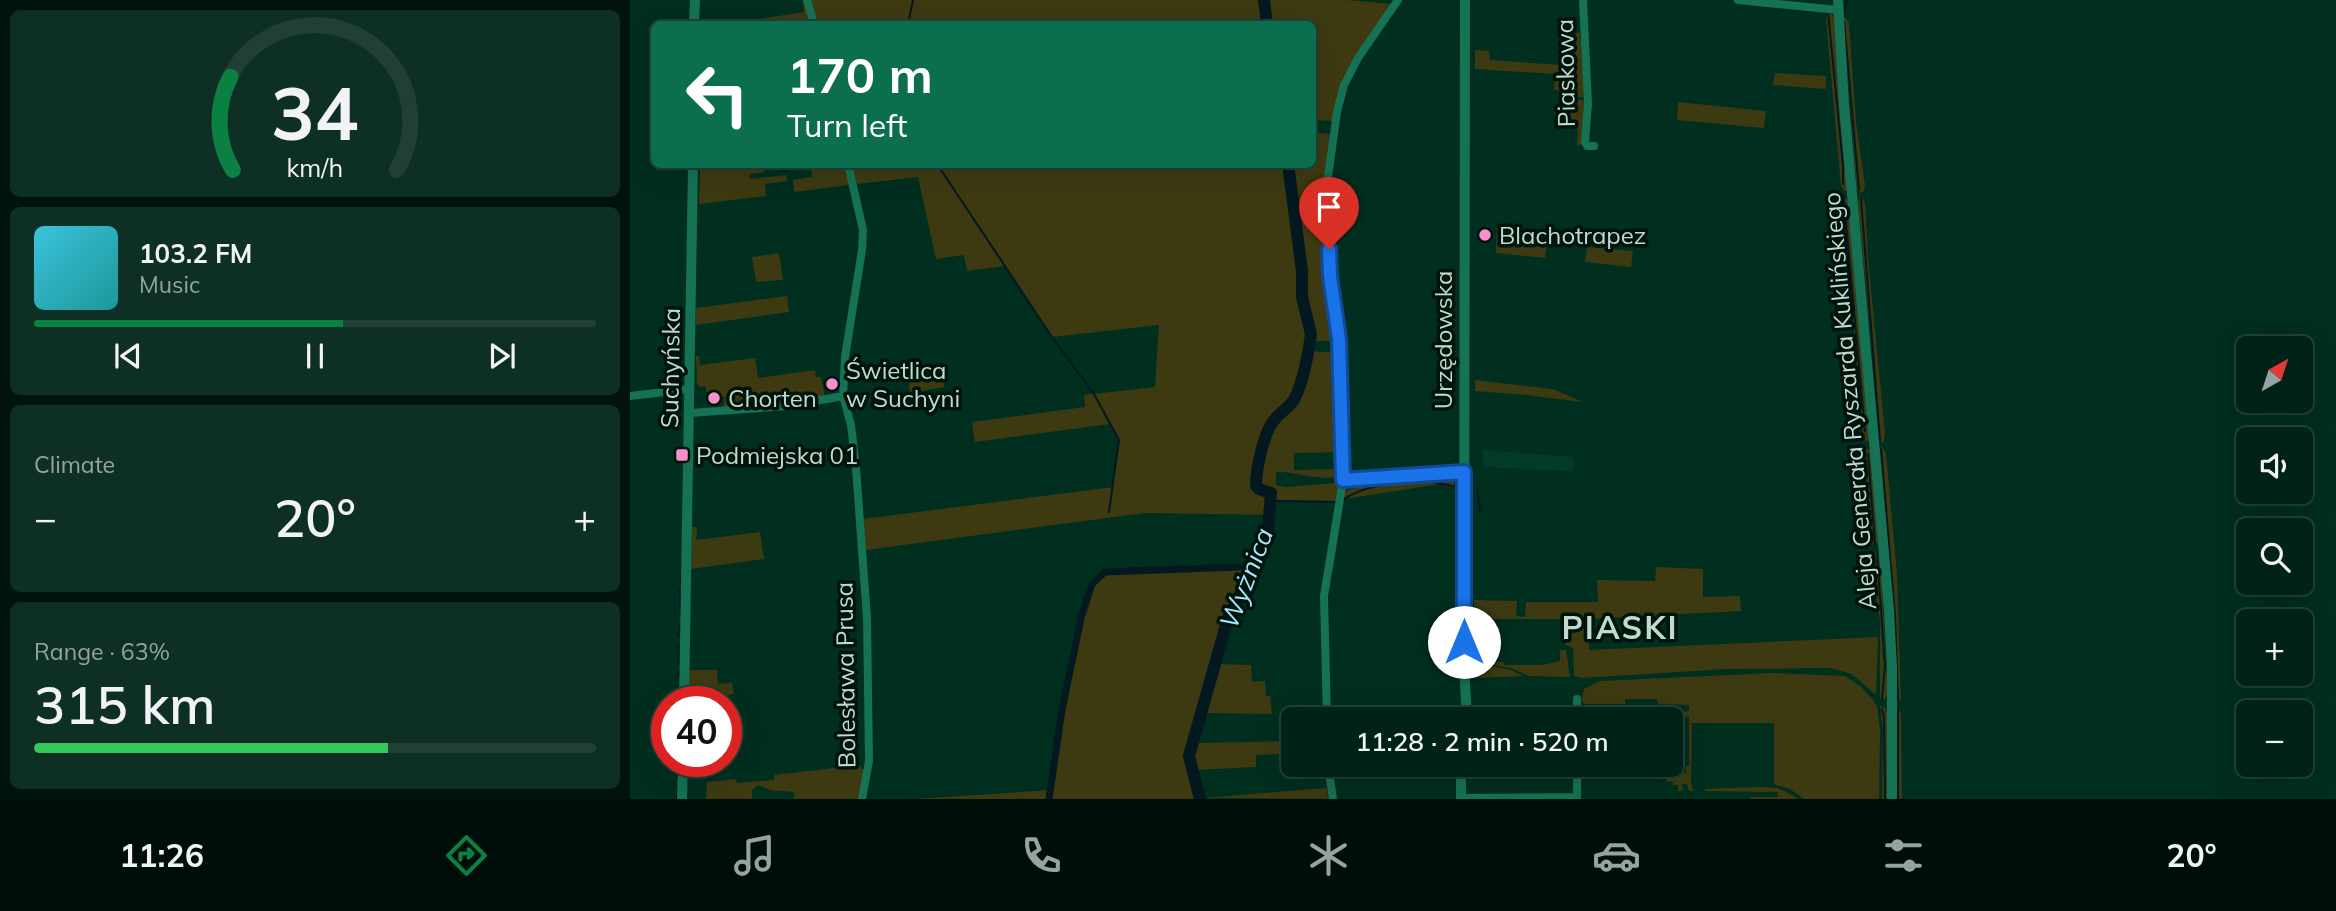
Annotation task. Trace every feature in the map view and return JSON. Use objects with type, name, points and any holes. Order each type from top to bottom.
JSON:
[{"type":"street","points":[[694,21],[695,0]]},
{"type":"street","points":[[807,0],[813,21]]},
{"type":"street","points":[[1327,707],[1324,596],[1343,480],[1339,339],[1330,276],[1328,177],[1337,112],[1344,85],[1358,58],[1398,0]]},
{"type":"street","name":"Urzędowska","points":[[1465,0],[1465,707]]},
{"type":"street","name":"Piaskowa","points":[[1583,0],[1590,145]]},
{"type":"street","points":[[1738,0],[1838,5]]},
{"type":"street","name":"Aleja Generała Ryszarda Kuklińskiego","points":[[1838,5],[1889,610],[1892,799]]},
{"type":"street","name":"Suchyńska","points":[[684,686],[693,168]]},
{"type":"street","name":"Bolesława Prusa","points":[[849,168],[862,219],[863,242],[845,357],[843,396],[854,447],[867,618],[869,761],[862,799]]},
{"type":"street","points":[[630,396],[691,389]]},
{"type":"street","points":[[690,413],[788,406],[843,396]]},
{"type":"street","points":[[1343,480],[1464,472]]},
{"type":"street","name":"Urzędowska","points":[[1462,707],[1464,680]]},
{"type":"street","points":[[1577,699],[1577,707]]},
{"type":"street","points":[[682,799],[683,777]]},
{"type":"street","points":[[1330,777],[1333,799]]},
{"type":"street","points":[[1461,777],[1461,799],[1577,798],[1577,777]]},
{"type":"street","points":[[1467,777],[1467,799]]},
{"type":"shaded area","points":[[803,0],[810,21],[752,21],[752,20],[804,12]]},
{"type":"shaded area","points":[[810,0],[1346,0],[1393,4],[1342,79],[1333,121],[1316,120],[1316,21],[817,21]]},
{"type":"shaded area","points":[[1828,12],[1833,15],[1835,24],[1848,189],[1845,191],[1841,186],[1826,19]]},
{"type":"shaded area","points":[[1843,18],[1849,23],[1856,122],[1865,185],[1861,193],[1857,190]]},
{"type":"shaded area","points":[[1580,32],[1583,97],[1574,97],[1574,91],[1554,90],[1555,74],[1475,69],[1475,50],[1489,51],[1490,60],[1575,66],[1576,33]]},
{"type":"shaded area","points":[[1775,73],[1826,76],[1826,89],[1773,85]]},
{"type":"shaded area","points":[[1574,99],[1584,100],[1583,143],[1577,146],[1575,120],[1556,118],[1554,115],[1555,107],[1573,109]]},
{"type":"shaded area","points":[[1678,102],[1766,111],[1764,128],[1677,120]]},
{"type":"shaded area","points":[[1316,132],[1330,134],[1325,187],[1338,341],[1312,341],[1310,351],[1339,353],[1341,452],[1294,453],[1294,470],[1336,469],[1340,476],[1325,478],[1276,472],[1276,485],[1286,487],[1335,483],[1339,487],[1338,501],[1274,500],[1272,515],[1145,513],[866,550],[863,519],[1113,487],[1119,440],[1110,424],[975,442],[972,422],[1085,407],[1084,395],[1155,387],[1159,325],[1052,337],[1004,266],[967,271],[964,255],[936,259],[918,177],[857,184],[852,170],[1316,168]]},
{"type":"shaded area","points":[[700,168],[764,168],[765,172],[750,174],[750,179],[786,175],[787,181],[765,184],[766,196],[699,204]]},
{"type":"shaded area","points":[[810,168],[846,168],[849,185],[794,192],[793,180],[812,177]]},
{"type":"shaded area","points":[[1860,197],[1865,202],[1885,433],[1881,443],[1858,202]]},
{"type":"shaded area","points":[[1846,199],[1849,201],[1871,438],[1867,442],[1863,437],[1843,203]]},
{"type":"shaded area","points":[[1497,228],[1518,230],[1518,240],[1547,243],[1545,258],[1496,253]]},
{"type":"shaded area","points":[[1587,247],[1633,251],[1631,267],[1585,262]]},
{"type":"shaded area","points":[[779,253],[783,280],[756,282],[752,257]]},
{"type":"shaded area","points":[[787,296],[789,312],[696,325],[696,308]]},
{"type":"shaded area","points":[[696,356],[699,356],[700,365],[755,358],[758,378],[815,370],[816,377],[821,377],[825,398],[787,405],[723,408],[725,397],[721,397],[720,391],[706,392],[706,386],[700,387],[697,384]]},
{"type":"shaded area","points":[[942,372],[944,387],[910,393],[908,377]]},
{"type":"shaded area","points":[[1475,380],[1553,389],[1583,402],[1475,391]]},
{"type":"shaded area","points":[[1882,447],[1886,453],[1897,574],[1901,699],[1898,703],[1879,449]]},
{"type":"shaded area","points":[[1867,448],[1871,452],[1879,543],[1870,545],[1869,499],[1863,454]]},
{"type":"shaded area","points":[[1483,450],[1574,457],[1573,471],[1483,467]]},
{"type":"shaded area","points":[[1346,459],[1348,473],[1453,467],[1453,470],[1348,476],[1345,473]]},
{"type":"shaded area","points":[[1454,476],[1454,489],[1441,484],[1344,499],[1333,570],[1331,569],[1344,494],[1346,491],[1373,481]]},
{"type":"shaded area","points":[[692,527],[697,527],[696,540],[760,532],[764,559],[691,569]]},
{"type":"shaded area","points":[[1873,551],[1880,555],[1888,695],[1885,699],[1880,699],[1880,621],[1870,555]]},
{"type":"shaded area","points":[[1252,567],[1225,619],[1187,756],[1199,799],[916,799],[1051,790],[1062,710],[1081,618],[1092,584],[1105,572]]},
{"type":"shaded area","points":[[1656,567],[1703,569],[1703,597],[1740,596],[1741,611],[1588,619],[1589,650],[1878,637],[1876,695],[1852,674],[1830,668],[1726,669],[1582,678],[1574,676],[1573,648],[1566,645],[1567,619],[1474,619],[1474,600],[1517,601],[1516,616],[1525,617],[1526,602],[1598,602],[1597,580],[1655,581]]},
{"type":"shaded area","points":[[1560,650],[1566,650],[1570,677],[1529,676],[1511,668],[1474,662],[1542,665],[1560,661]]},
{"type":"shaded area","points":[[1217,664],[1251,665],[1252,682],[1265,681],[1266,696],[1270,696],[1272,714],[1203,713]]},
{"type":"shaded area","points":[[1475,665],[1511,670],[1523,676],[1474,678]]},
{"type":"shaded area","points":[[688,670],[717,670],[718,684],[732,683],[733,686],[688,686]]},
{"type":"shaded area","points":[[1771,673],[1845,676],[1860,686],[1877,706],[1880,730],[1879,799],[1804,799],[1790,789],[1774,784],[1774,723],[1692,723],[1693,791],[1689,791],[1687,784],[1682,784],[1683,791],[1678,791],[1678,785],[1673,785],[1673,782],[1667,781],[1666,778],[1659,778],[1683,777],[1686,766],[1689,766],[1689,717],[1684,717],[1684,712],[1689,711],[1689,705],[1658,704],[1657,699],[1625,699],[1625,704],[1585,704],[1581,701],[1584,689],[1600,681]]},
{"type":"shaded area","points":[[1880,706],[1885,708],[1888,715],[1888,799],[1882,799],[1883,729]]},
{"type":"shaded area","points":[[1898,708],[1901,713],[1902,799],[1896,799]]},
{"type":"shaded area","points":[[1281,741],[1281,754],[1256,755],[1256,767],[1195,770],[1191,756],[1194,743]]},
{"type":"shaded area","points":[[859,765],[864,771],[860,799],[794,799],[794,792],[770,790],[758,785],[752,790],[752,799],[706,799],[707,782],[736,779],[737,783],[774,780],[774,775]]},
{"type":"shaded area","points":[[1327,788],[1328,799],[1202,798]]},
{"type":"shaded area","points":[[1778,788],[1799,799],[1750,797],[1778,797],[1778,792],[1705,791],[1705,789]]},
{"type":"waterway","points":[[909,21],[913,0]]},
{"type":"waterway","name":"Wyżnica","points":[[1264,0],[1267,21]]},
{"type":"waterway","points":[[1844,13],[1847,0]]},
{"type":"waterway","points":[[1828,12],[1843,184]]},
{"type":"waterway","points":[[1844,21],[1859,190]]},
{"type":"waterway","points":[[940,168],[1052,337],[1094,394],[1119,440],[1109,512]]},
{"type":"waterway","name":"Wyżnica","points":[[1200,799],[1189,756],[1228,618],[1267,540],[1271,493],[1256,486],[1257,470],[1268,431],[1278,416],[1291,404],[1298,391],[1311,334],[1302,297],[1302,271],[1289,168]]},
{"type":"waterway","points":[[1861,199],[1880,441]]},
{"type":"waterway","points":[[1844,200],[1865,431]]},
{"type":"waterway","points":[[1881,449],[1895,616],[1898,701]]},
{"type":"waterway","points":[[1868,454],[1875,544]]},
{"type":"waterway","points":[[1389,473],[1441,469]]},
{"type":"waterway","points":[[1344,499],[1368,488],[1398,482],[1428,482],[1454,487]]},
{"type":"waterway","points":[[1477,490],[1480,512]]},
{"type":"waterway","points":[[1271,501],[1337,502]]},
{"type":"waterway","points":[[1877,554],[1885,666],[1882,699]]},
{"type":"waterway","points":[[1049,799],[1062,710],[1081,618],[1092,584],[1105,572],[1238,567]]},
{"type":"waterway","name":"Wyżnica","points":[[1245,567],[1254,567]]},
{"type":"waterway","points":[[681,576],[681,582]]},
{"type":"waterway","points":[[680,589],[680,615]]},
{"type":"waterway","points":[[679,637],[680,623]]},
{"type":"waterway","points":[[679,646],[679,664]]},
{"type":"waterway","points":[[679,671],[679,676]]},
{"type":"waterway","points":[[1882,709],[1885,799]]},
{"type":"waterway","points":[[1898,709],[1898,799]]},
{"type":"waterway","points":[[677,799],[678,787]]},
{"type":"place","name":"Blachotrapez","points":[[1485,235]]},
{"type":"place","name":"Świetlica w Suchyni","points":[[832,384]]},
{"type":"place","name":"Chorten","points":[[714,398]]},
{"type":"place","name":"Podmiejska 01","points":[[682,455]]},
{"type":"district","name":"PIASKI","points":[[1620,627]]},
{"type":"route","points":[[1329,249],[1339,339],[1343,480],[1464,472],[1464,642]]}]
